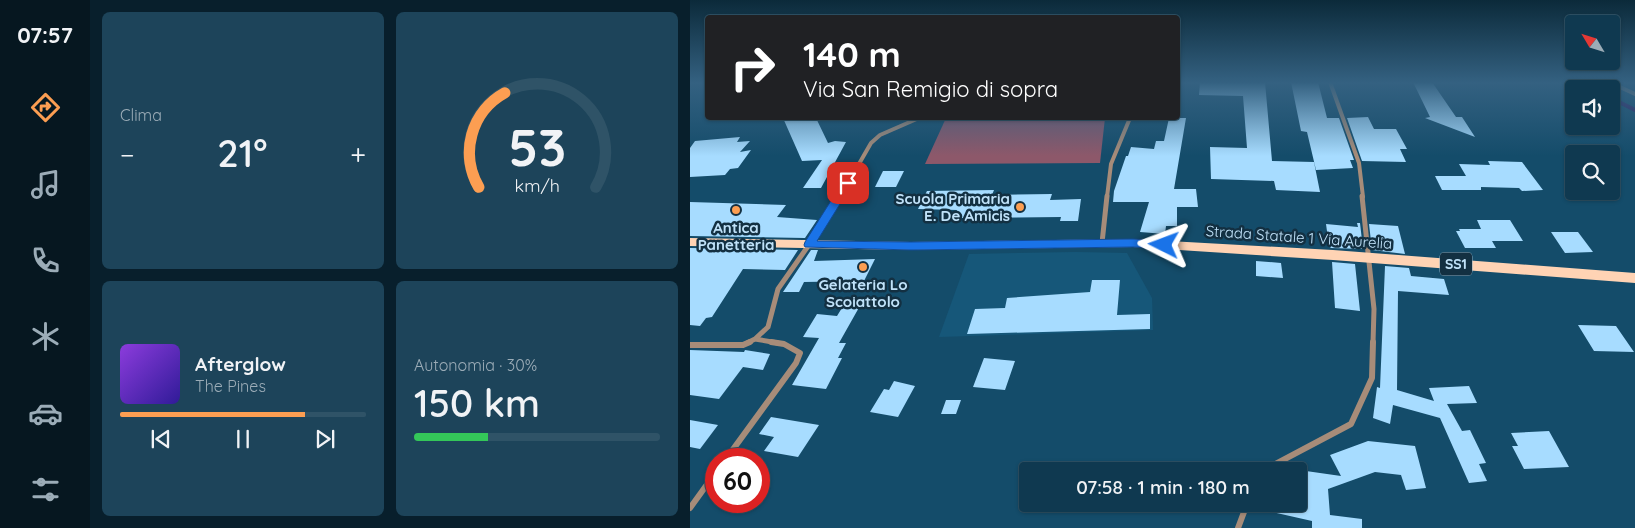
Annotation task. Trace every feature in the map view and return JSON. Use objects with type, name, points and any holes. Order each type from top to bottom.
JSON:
[{"type":"main road","name":"Strada Statale 1 Via Aurelia","points":[[690,242],[911,246],[1133,243],[1370,258],[1635,278]]},
{"type":"street","points":[[1279,462],[1351,424],[1372,378],[1374,309],[1360,163],[1339,107]]},
{"type":"street","points":[[690,346],[743,345],[755,339],[768,327],[778,289],[827,219],[871,143],[880,135],[914,120]]},
{"type":"street","points":[[1102,243],[1111,164],[1129,120]]},
{"type":"street","points":[[734,448],[796,363],[800,353],[784,344],[755,339]]},
{"type":"street","points":[[690,508],[705,487]]},
{"type":"street","points":[[1238,528],[1244,512]]},
{"type":"shaded area","points":[[945,120],[1105,120],[1100,163],[925,164]]},
{"type":"shaded area","points":[[1127,253],[1152,298],[1153,330],[939,337],[969,254]]},
{"type":"building","points":[[1244,107],[1267,107],[1272,161],[1314,162],[1320,192],[1276,190],[1274,181],[1211,179],[1210,147],[1247,148]]},
{"type":"building","points":[[1296,107],[1324,107],[1327,118],[1339,118],[1354,160],[1350,160],[1353,168],[1316,170],[1307,132],[1301,131]]},
{"type":"building","points":[[1425,107],[1449,107],[1456,117],[1462,117],[1475,137],[1425,118],[1430,117]]},
{"type":"building","points":[[1368,117],[1374,129],[1396,129],[1407,149],[1400,149],[1406,162],[1362,161],[1347,118]]},
{"type":"building","points":[[1186,118],[1174,189],[1196,189],[1198,207],[1177,207],[1177,226],[1166,226],[1165,234],[1140,232],[1149,202],[1113,202],[1114,191],[1131,147],[1154,149],[1156,141],[1164,141],[1169,120]]},
{"type":"building","points":[[784,120],[817,120],[828,143],[835,141],[846,142],[821,188],[803,188],[822,160],[802,161]]},
{"type":"building","points":[[740,137],[737,142],[750,141],[740,152],[751,150],[738,168],[730,169],[725,175],[690,177],[690,148],[695,141]]},
{"type":"building","points":[[1488,161],[1522,162],[1543,190],[1522,191],[1519,188],[1481,187],[1481,190],[1442,190],[1435,176],[1466,176],[1459,164],[1490,165]]},
{"type":"building","points":[[883,171],[904,171],[896,187],[875,187]]},
{"type":"building","points":[[994,190],[992,195],[1052,194],[1050,200],[1081,199],[1078,221],[1060,221],[1061,217],[954,218],[957,210],[918,209],[927,191]]},
{"type":"building","points":[[690,202],[786,205],[777,217],[817,220],[805,238],[690,236]]},
{"type":"building","points":[[1477,220],[1510,220],[1523,241],[1492,241],[1496,248],[1465,248],[1456,231],[1460,231],[1459,229],[1481,229]]},
{"type":"building","points":[[1357,223],[1360,223],[1363,249],[1331,248],[1329,246],[1326,224],[1358,227]]},
{"type":"building","points":[[1369,224],[1398,226],[1405,254],[1372,250]]},
{"type":"building","points":[[1551,232],[1578,232],[1593,252],[1565,253]]},
{"type":"building","points":[[690,248],[798,250],[785,270],[743,269],[712,317],[706,318],[700,326],[690,325]]},
{"type":"building","points":[[811,250],[818,250],[814,261],[875,259],[864,281],[804,282],[799,292],[783,292]]},
{"type":"building","points":[[1256,261],[1281,263],[1283,278],[1256,276]]},
{"type":"building","points":[[1332,262],[1355,264],[1360,311],[1335,308]]},
{"type":"building","points":[[1385,266],[1409,268],[1411,276],[1444,279],[1449,295],[1398,291],[1397,390],[1434,401],[1429,388],[1469,386],[1477,403],[1447,404],[1462,431],[1470,430],[1486,463],[1479,464],[1487,481],[1469,483],[1440,418],[1393,405],[1390,424],[1373,418],[1377,387],[1380,388]]},
{"type":"building","points":[[1092,280],[1120,280],[1117,315],[1150,314],[1150,329],[967,334],[975,309],[1005,308],[1007,298],[1090,292]]},
{"type":"building","points":[[845,303],[861,304],[839,343],[846,343],[838,358],[842,358],[826,389],[792,385],[819,338],[803,337],[817,314],[837,316]]},
{"type":"building","points":[[1578,325],[1616,326],[1634,352],[1594,351]]},
{"type":"building","points":[[690,350],[744,352],[745,350],[770,354],[763,370],[743,367],[719,399],[690,395]]},
{"type":"building","points":[[984,358],[1015,361],[1005,390],[973,387]]},
{"type":"building","points":[[894,381],[915,386],[898,417],[870,412],[884,389],[889,390]]},
{"type":"building","points":[[946,400],[961,400],[956,414],[941,414]]},
{"type":"building","points":[[771,417],[819,425],[798,457],[770,452],[770,448],[766,448],[774,437],[759,434]]},
{"type":"building","points":[[690,420],[718,425],[700,449],[690,447]]},
{"type":"building","points":[[1549,431],[1569,467],[1524,469],[1512,446],[1518,446],[1511,433]]},
{"type":"building","points":[[1368,441],[1415,446],[1426,488],[1406,490],[1401,475],[1375,472],[1328,489],[1330,515],[1362,519],[1362,528],[1312,528],[1312,521],[1272,512],[1307,512],[1307,471],[1341,476],[1330,455]]},
{"type":"waterway","points":[[1628,107],[1635,110]]},
{"type":"place","name":"Scuola Primaria E. De Amicis","points":[[1020,207]]},
{"type":"place","name":"Antica Panetteria","points":[[736,210]]},
{"type":"place","name":"Gelateria Lo Scoiattolo","points":[[863,267]]},
{"type":"route","points":[[848,183],[809,245],[911,246],[1133,243],[1164,245]]}]
